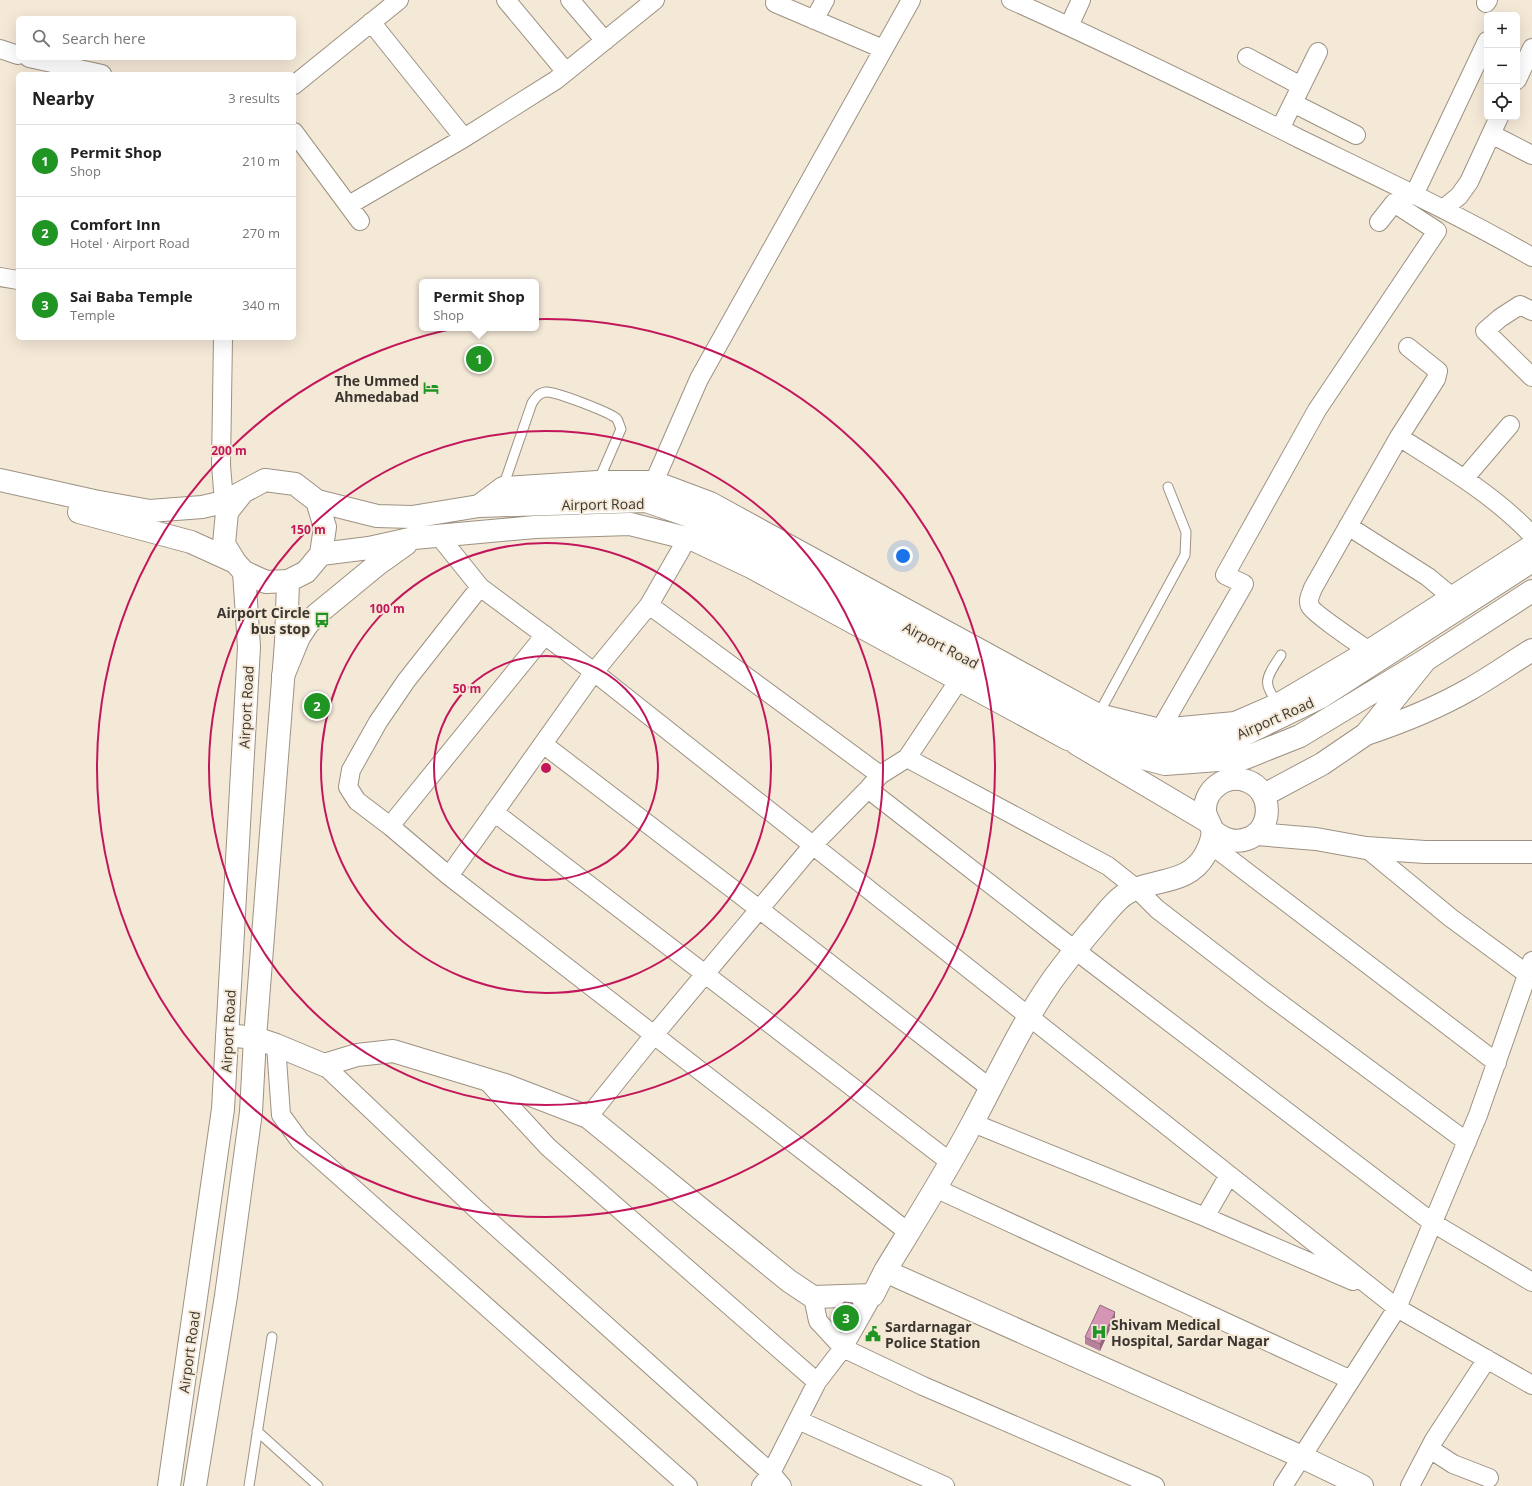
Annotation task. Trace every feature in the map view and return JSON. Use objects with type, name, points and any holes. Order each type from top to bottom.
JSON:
[{"type":"main road","points":[[0,480],[94,501],[150,511],[202,508],[233,497],[265,480],[295,484],[317,501],[325,527],[321,554],[306,572],[288,581],[266,582],[191,542],[91,515],[0,494]]},
{"type":"main road","points":[[480,506],[503,488],[598,482],[654,482],[710,503],[1098,715],[1160,730],[1235,723],[1279,704],[1369,651],[1532,546]]},
{"type":"main road","points":[[233,497],[227,512],[224,544],[239,567]]},
{"type":"main road","name":"Airport Road","points":[[317,501],[377,516],[412,517],[480,506],[646,501],[701,520],[761,548],[1076,718],[1167,742],[1239,737],[1321,697],[1532,561]]},
{"type":"main road","name":"Airport Road","points":[[321,554],[369,548],[414,538],[535,527],[630,524],[694,540],[751,567],[1068,739],[1164,764],[1223,770],[1245,758],[1300,736],[1424,661],[1532,591]]},
{"type":"main road","points":[[283,676],[299,637],[316,614],[378,564],[414,538]]},
{"type":"main road","name":"Airport Road","points":[[169,1486],[223,1109],[249,647],[239,567]]},
{"type":"main road","points":[[1447,646],[1469,616],[1532,577],[1532,575]]},
{"type":"main road","name":"Airport Road","points":[[195,1486],[226,1296],[251,1112],[255,1038],[286,642],[288,581]]},
{"type":"main road","points":[[1264,794],[1322,764],[1366,734],[1397,724],[1434,708],[1470,689],[1532,650]]},
{"type":"main road","points":[[1366,734],[1424,661]]},
{"type":"main road","points":[[227,1035],[255,1038],[324,1065],[357,1055],[393,1051],[505,1085],[588,1118],[789,1281],[813,1297],[873,1295],[885,1271],[973,1123],[990,1088],[1029,1018],[1051,983],[1075,950],[1120,897],[1137,889],[1178,877],[1192,871],[1205,856],[1210,832],[1205,811],[1208,797],[1217,785],[1223,770],[1237,778],[1248,781],[1257,786],[1264,794],[1267,805],[1267,816],[1264,826],[1257,834],[1249,839],[1239,841],[1229,840],[1210,832],[1068,739]]},
{"type":"main road","points":[[1257,834],[1316,839],[1366,848],[1425,852],[1532,852]]},
{"type":"main road","points":[[885,1271],[1302,1456],[1362,1486]]},
{"type":"street","points":[[296,83],[399,0]]},
{"type":"street","points":[[506,0],[566,72]]},
{"type":"street","points":[[570,0],[605,41]]},
{"type":"street","points":[[349,205],[464,138],[556,80],[655,0]]},
{"type":"street","points":[[814,20],[825,0]]},
{"type":"street","points":[[654,482],[699,379],[911,0]]},
{"type":"street","points":[[1011,0],[1069,26],[1443,209],[1532,257]]},
{"type":"street","points":[[1069,26],[1081,0]]},
{"type":"street","points":[[775,3],[883,49]]},
{"type":"street","points":[[371,22],[464,138]]},
{"type":"street","points":[[1414,195],[1484,47]]},
{"type":"street","points":[[1520,74],[1532,48]]},
{"type":"street","points":[[0,49],[16,54]]},
{"type":"street","points":[[1280,129],[1318,52]]},
{"type":"street","points":[[1247,57],[1301,86]]},
{"type":"street","points":[[37,60],[93,72]]},
{"type":"street","points":[[1293,103],[1356,135]]},
{"type":"street","points":[[1443,209],[1459,196],[1469,182],[1498,120]]},
{"type":"street","points":[[1491,134],[1532,155]]},
{"type":"street","points":[[296,135],[360,221]]},
{"type":"street","points":[[1160,730],[1244,584],[1225,575],[1239,549],[1317,410],[1437,231],[1394,203],[1379,222]]},
{"type":"street","points":[[0,277],[16,280]]},
{"type":"street","points":[[1532,311],[1520,305],[1500,318],[1485,331],[1532,377]]},
{"type":"street","points":[[223,340],[221,465],[233,497]]},
{"type":"street","points":[[1369,651],[1318,615],[1311,608],[1309,600],[1313,588],[1399,437],[1436,379],[1438,371],[1408,347]]},
{"type":"street","points":[[1464,479],[1510,425]]},
{"type":"street","points":[[1399,437],[1464,479],[1508,512],[1532,535]]},
{"type":"street","points":[[1348,526],[1428,577],[1452,597]]},
{"type":"street","points":[[439,536],[480,587],[594,672],[1397,1308],[1532,1385]]},
{"type":"street","points":[[448,876],[594,672],[648,605],[687,539]]},
{"type":"street","points":[[480,587],[398,692],[378,722],[351,770],[348,788],[357,801],[390,826],[448,876],[908,1232]]},
{"type":"street","points":[[648,605],[880,775]]},
{"type":"street","points":[[390,826],[545,635]]},
{"type":"street","points":[[588,1118],[654,1035],[813,845],[880,775],[907,758],[959,680]]},
{"type":"street","points":[[543,744],[990,1088]]},
{"type":"street","points":[[907,758],[1108,866],[1137,889],[1157,909],[1270,996],[1467,1142]]},
{"type":"street","points":[[868,789],[1075,950],[1433,1223],[1532,1282]]},
{"type":"street","points":[[494,812],[706,973],[950,1162]]},
{"type":"street","points":[[1210,832],[1496,1063]]},
{"type":"street","points":[[1283,1486],[1397,1308],[1478,1115],[1530,968],[1451,918],[1366,848]]},
{"type":"street","points":[[276,1045],[281,1114],[300,1141],[688,1486]]},
{"type":"street","points":[[324,1065],[475,1208],[773,1483],[798,1420],[817,1382],[843,1348],[873,1295]]},
{"type":"street","points":[[484,1079],[548,1147],[817,1382]]},
{"type":"street","points":[[973,1123],[1205,1217],[1376,1291]]},
{"type":"street","points":[[1205,1217],[1229,1175]]},
{"type":"street","points":[[935,1188],[1351,1380]]},
{"type":"street","points":[[813,1297],[818,1321],[843,1348],[923,1386],[1155,1486]]},
{"type":"street","points":[[1410,1486],[1434,1440],[1487,1359]]},
{"type":"street","points":[[798,1420],[945,1486]]},
{"type":"street","points":[[1430,1449],[1453,1464],[1489,1478]]},
{"type":"lane","points":[[503,488],[532,403],[538,395],[548,392],[607,413],[617,420],[621,429],[598,482]]},
{"type":"lane","points":[[1098,715],[1185,556],[1186,532],[1168,487]]},
{"type":"lane","points":[[1279,704],[1268,689],[1268,684],[1270,672],[1281,655]]},
{"type":"lane","points":[[249,1486],[272,1337]]},
{"type":"lane","points":[[258,1431],[318,1486]]},
{"type":"building","points":[[844,1302],[853,1303],[842,1322],[834,1316]]},
{"type":"building","points":[[1100,1305],[1115,1312],[1100,1344],[1085,1337]]},
{"type":"place","name":"Permit Shop","points":[[479,359]]},
{"type":"place","name":"The Ummed Ahmedabad","points":[[431,388]]},
{"type":"place","name":"Airport Circle bus stop","points":[[322,620]]},
{"type":"place","name":"Comfort Inn","points":[[317,706]]},
{"type":"place","name":"Sai Baba Temple","points":[[846,1318]]},
{"type":"place","name":"Shivam Medical Hospital, Sardar Nagar","points":[[1099,1332]]},
{"type":"place","name":"Sardarnagar Police Station","points":[[873,1334]]}]
